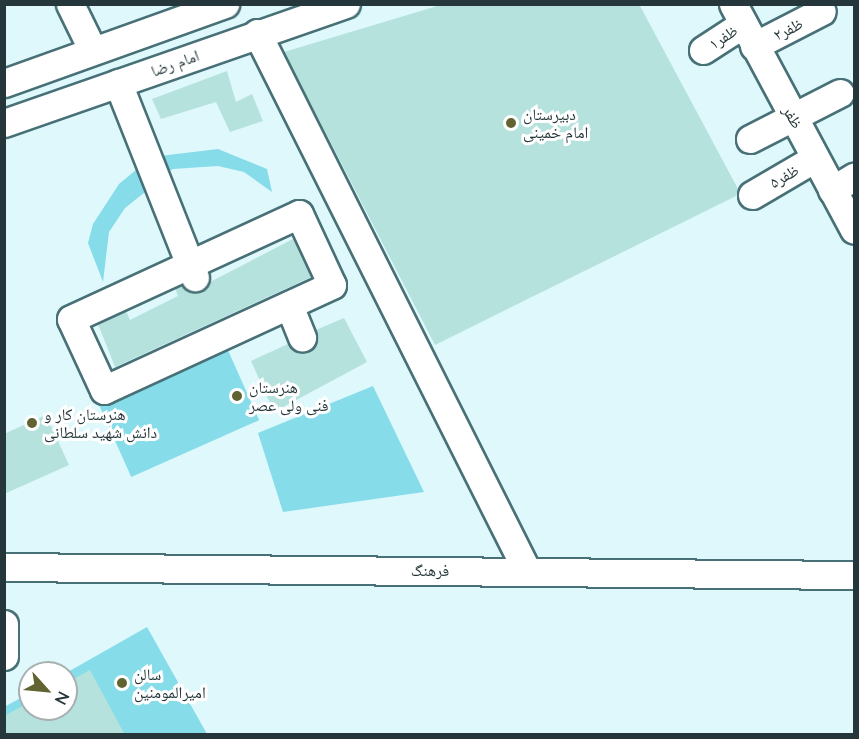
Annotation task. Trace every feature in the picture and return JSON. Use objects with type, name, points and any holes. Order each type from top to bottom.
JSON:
[{"type":"street","points":[[70,4],[92,49]]},
{"type":"street","points":[[4,83],[92,49],[225,4]]},
{"type":"street","name":"امام رضا","points":[[4,123],[257,33],[346,4]]},
{"type":"street","name":"ظفر۲","points":[[743,25],[822,11]]},
{"type":"street","name":"ظفر۱","points":[[703,50],[743,25]]},
{"type":"street","name":"ظفر","points":[[743,25],[815,158],[843,184],[855,230]]},
{"type":"street","points":[[257,33],[527,571]]},
{"type":"street","points":[[118,83],[192,271]]},
{"type":"street","points":[[750,139],[840,93]]},
{"type":"street","name":"ظفر۵","points":[[752,195],[815,158]]},
{"type":"street","points":[[299,214],[332,285],[104,390],[71,319],[192,271],[299,214]]},
{"type":"street","points":[[289,305],[302,337]]},
{"type":"street","name":"فرهنگ","points":[[4,567],[855,575]]},
{"type":"street","points":[[4,624],[4,656]]},
{"type":"shaded area","points":[[218,149],[267,169],[272,192],[244,172],[218,166],[173,169],[161,175],[160,156]]},
{"type":"shaded area","points":[[137,169],[149,189],[125,208],[109,232],[103,282],[88,243],[93,224],[119,184]]},
{"type":"shaded area","points":[[227,348],[259,420],[131,477],[99,405]]},
{"type":"shaded area","points":[[373,386],[424,492],[283,512],[258,433]]},
{"type":"shaded area","name":"سالن امیرالمومنین","points":[[147,627],[207,734],[5,734],[4,707],[18,699],[18,721],[78,721],[78,666]]},
{"type":"building","name":"دبیرستان امام خمینی","points":[[444,4],[639,4],[738,189],[736,196],[435,345],[284,52]]},
{"type":"building","points":[[227,71],[236,102],[252,94],[263,121],[230,132],[216,102],[161,119],[152,99]]},
{"type":"building","points":[[293,239],[311,277],[115,367],[98,324],[126,311],[130,320],[178,296],[175,288],[182,285],[192,292],[201,291],[210,282]]},
{"type":"building","points":[[344,318],[367,362],[274,412],[251,361],[288,344],[299,352],[308,351],[317,340],[316,330]]},
{"type":"building","points":[[46,415],[69,465],[4,494],[4,434]]},
{"type":"building","points":[[90,670],[125,735],[4,735],[4,716],[18,708],[18,721],[78,721],[78,676]]},
{"type":"place","name":"دبیرستان امام خمینی","points":[[511,123]]},
{"type":"place","name":"هنرستان فنی ولی عصر","points":[[237,396]]},
{"type":"place","name":"هنرستان کار و دانش شهید سلطانی","points":[[32,423]]},
{"type":"place","name":"سالن امیرالمومنین","points":[[122,683]]}]
